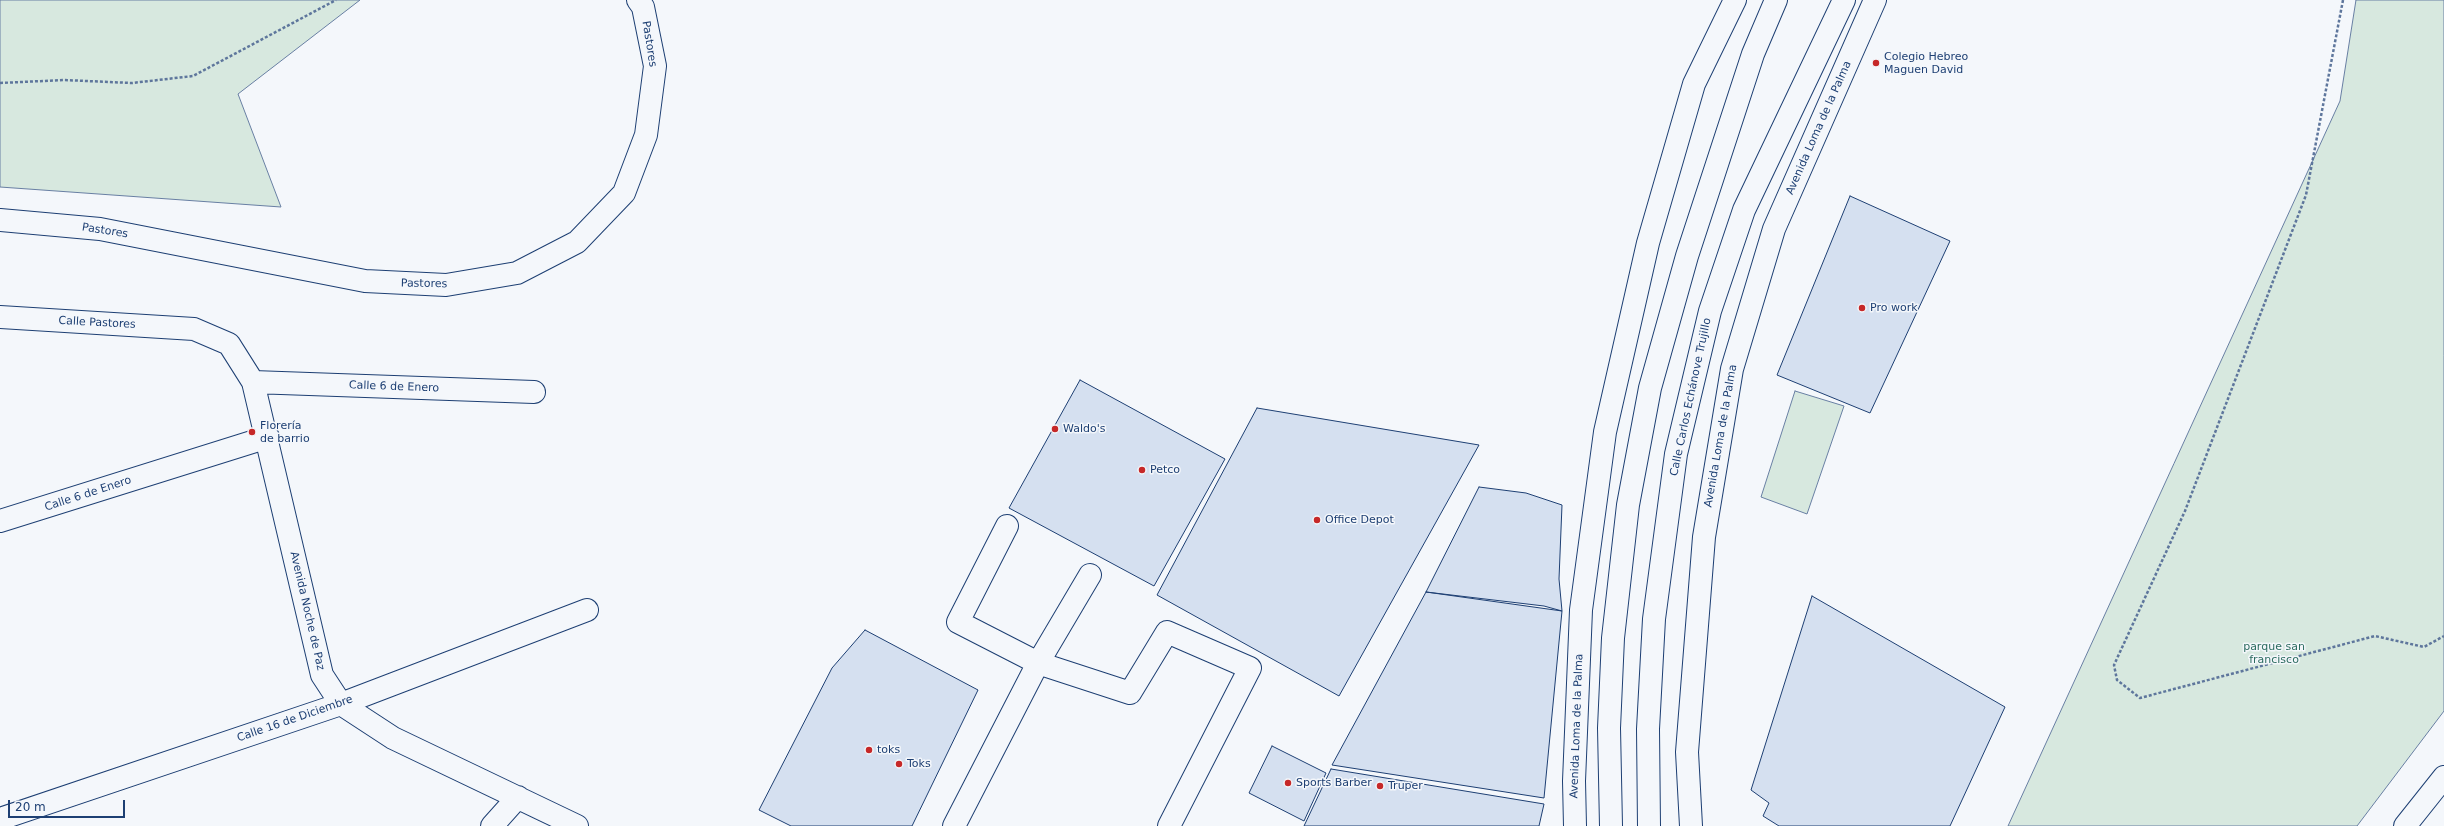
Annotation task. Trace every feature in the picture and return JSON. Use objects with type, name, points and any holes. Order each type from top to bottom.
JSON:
[{"type":"street","name":"Pastores","points":[[0,220],[100,229],[365,281],[446,285],[517,273],[577,242],[624,193],[646,135],[655,66],[643,7],[638,0]]},
{"type":"street","name":"Avenida Loma de la Palma","points":[[1575,826],[1574,781],[1581,610],[1605,432],[1648,243],[1694,84],[1735,0]]},
{"type":"street","points":[[1611,826],[1609,728],[1613,638],[1628,505],[1650,388],[1687,256],[1753,54],[1776,0]]},
{"type":"street","name":"Calle Carlos Echánove Trujillo","points":[[1650,826],[1648,729],[1654,619],[1676,454],[1710,311],[1744,210],[1844,0]]},
{"type":"street","name":"Avenida Loma de la Palma","points":[[1691,826],[1687,752],[1704,537],[1732,369],[1774,229],[1876,0]]},
{"type":"street","name":"Calle Pastores","points":[[0,317],[194,329]]},
{"type":"street","name":"Avenida Noche de Paz","points":[[194,329],[230,344],[253,382],[268,437],[322,675],[341,704],[393,738],[577,826]]},
{"type":"street","name":"Calle 6 de Enero","points":[[253,382],[534,392]]},
{"type":"street","name":"Calle 6 de Enero","points":[[0,522],[268,437]]},
{"type":"street","points":[[1007,526],[958,622],[1038,663],[1130,693],[1167,632],[1250,668],[1169,826]]},
{"type":"street","points":[[954,826],[1038,663],[1090,575]]},
{"type":"street","name":"Calle 16 de Diciembre","points":[[0,819],[341,704],[587,610]]},
{"type":"street","points":[[2405,826],[2444,777]]},
{"type":"street","points":[[492,826],[518,798]]},
{"type":"path","points":[[0,83],[64,80],[132,83],[193,76],[336,0]]},
{"type":"path","points":[[2343,0],[2306,195],[2185,511],[2114,665],[2117,680],[2140,698],[2375,636],[2424,647],[2444,636]]},
{"type":"green space","points":[[0,0],[360,0],[238,94],[281,207],[0,187]]},
{"type":"green space","name":"parque san francisco","points":[[2356,0],[2444,0],[2444,711],[2357,826],[2008,826],[2340,101]]},
{"type":"green space","points":[[1795,391],[1844,406],[1807,514],[1761,497]]},
{"type":"building","name":"Pro work","points":[[1850,196],[1950,241],[1870,413],[1777,375]]},
{"type":"building","points":[[1080,380],[1225,459],[1154,586],[1009,508]]},
{"type":"building","name":"Office Depot","points":[[1257,408],[1479,445],[1339,696],[1157,595]]},
{"type":"building","points":[[1479,487],[1526,493],[1562,505],[1559,579],[1562,611],[1544,606],[1426,592]]},
{"type":"building","points":[[1426,592],[1562,611],[1544,798],[1332,765]]},
{"type":"building","points":[[1812,596],[2005,707],[1950,826],[1779,826],[1763,816],[1769,803],[1751,790]]},
{"type":"building","name":"toks","points":[[865,630],[978,690],[912,826],[791,826],[759,810],[832,668]]},
{"type":"building","name":"Sports Barber","points":[[1272,746],[1326,773],[1304,821],[1249,793]]},
{"type":"building","name":"Truper","points":[[1331,769],[1544,804],[1539,826],[1304,826]]},
{"type":"place","name":"Colegio Hebreo Maguen David","points":[[1876,63]]},
{"type":"place","name":"Pro work","points":[[1862,308]]},
{"type":"place","name":"Waldo's","points":[[1055,429]]},
{"type":"place","name":"Florería de barrio","points":[[252,432]]},
{"type":"place","name":"Petco","points":[[1142,470]]},
{"type":"place","name":"Office Depot","points":[[1317,520]]},
{"type":"place","name":"toks","points":[[869,750]]},
{"type":"place","name":"Toks","points":[[899,764]]},
{"type":"place","name":"Sports Barber","points":[[1288,783]]},
{"type":"place","name":"Truper","points":[[1380,786]]}]
